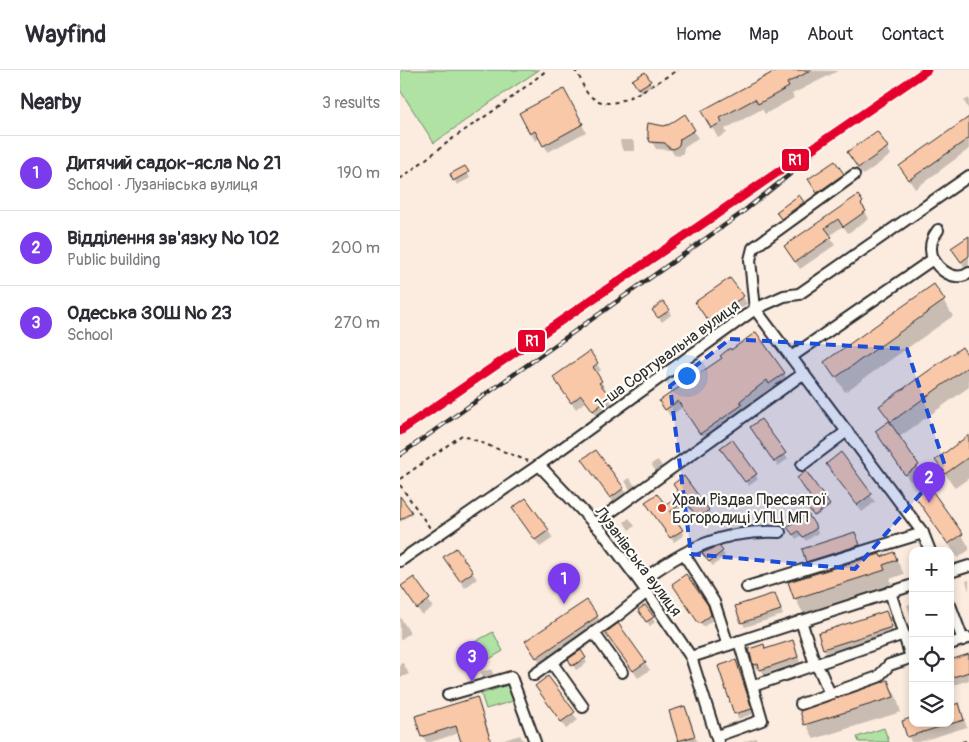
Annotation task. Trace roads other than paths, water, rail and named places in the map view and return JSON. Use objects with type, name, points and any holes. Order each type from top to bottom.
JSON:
[{"type":"street","points":[[854,176],[753,248],[750,260],[754,309],[784,296],[799,294],[969,176]]},
{"type":"street","points":[[938,230],[932,238],[930,249],[933,259],[948,274],[957,277],[965,276],[969,273]]},
{"type":"street","points":[[792,357],[933,259]]},
{"type":"street","name":"1-ша Сортувальна вулиця","points":[[400,561],[539,465],[754,309],[923,533],[928,547]]},
{"type":"street","points":[[594,524],[804,373]]},
{"type":"street","points":[[802,465],[847,432]]},
{"type":"street","name":"Лузанівська вулиця","points":[[539,465],[594,524],[640,582],[692,657],[718,739]]},
{"type":"street","points":[[640,582],[661,566],[718,538],[780,532]]},
{"type":"street","points":[[747,587],[923,533]]},
{"type":"street","points":[[684,554],[714,602],[728,645]]},
{"type":"street","points":[[954,571],[969,566]]},
{"type":"street","points":[[692,657],[909,585]]},
{"type":"street","points":[[534,675],[594,633],[647,592]]},
{"type":"street","points":[[890,592],[909,648]]},
{"type":"street","points":[[954,614],[966,639],[954,643]]},
{"type":"street","points":[[801,621],[815,664],[830,694]]},
{"type":"street","points":[[594,633],[622,672]]},
{"type":"street","points":[[753,686],[904,634]]},
{"type":"street","points":[[718,739],[762,720],[739,641]]},
{"type":"street","points":[[801,704],[878,677],[889,665],[909,658]]},
{"type":"street","points":[[552,663],[583,708]]},
{"type":"street","points":[[448,695],[511,676],[535,742]]},
{"type":"railway","points":[[400,455],[739,215],[789,175],[827,140]]},
{"type":"place","name":"Відділення зв'язку № 102","points":[[929,503]]},
{"type":"place","name":"Храм Різдва Пресвятої Богородиці УПЦ МП","points":[[662,508]]},
{"type":"place","name":"Дитячий садок-ясла № 21","points":[[564,604]]},
{"type":"place","name":"Одеська ЗОШ № 23","points":[[472,682]]}]
